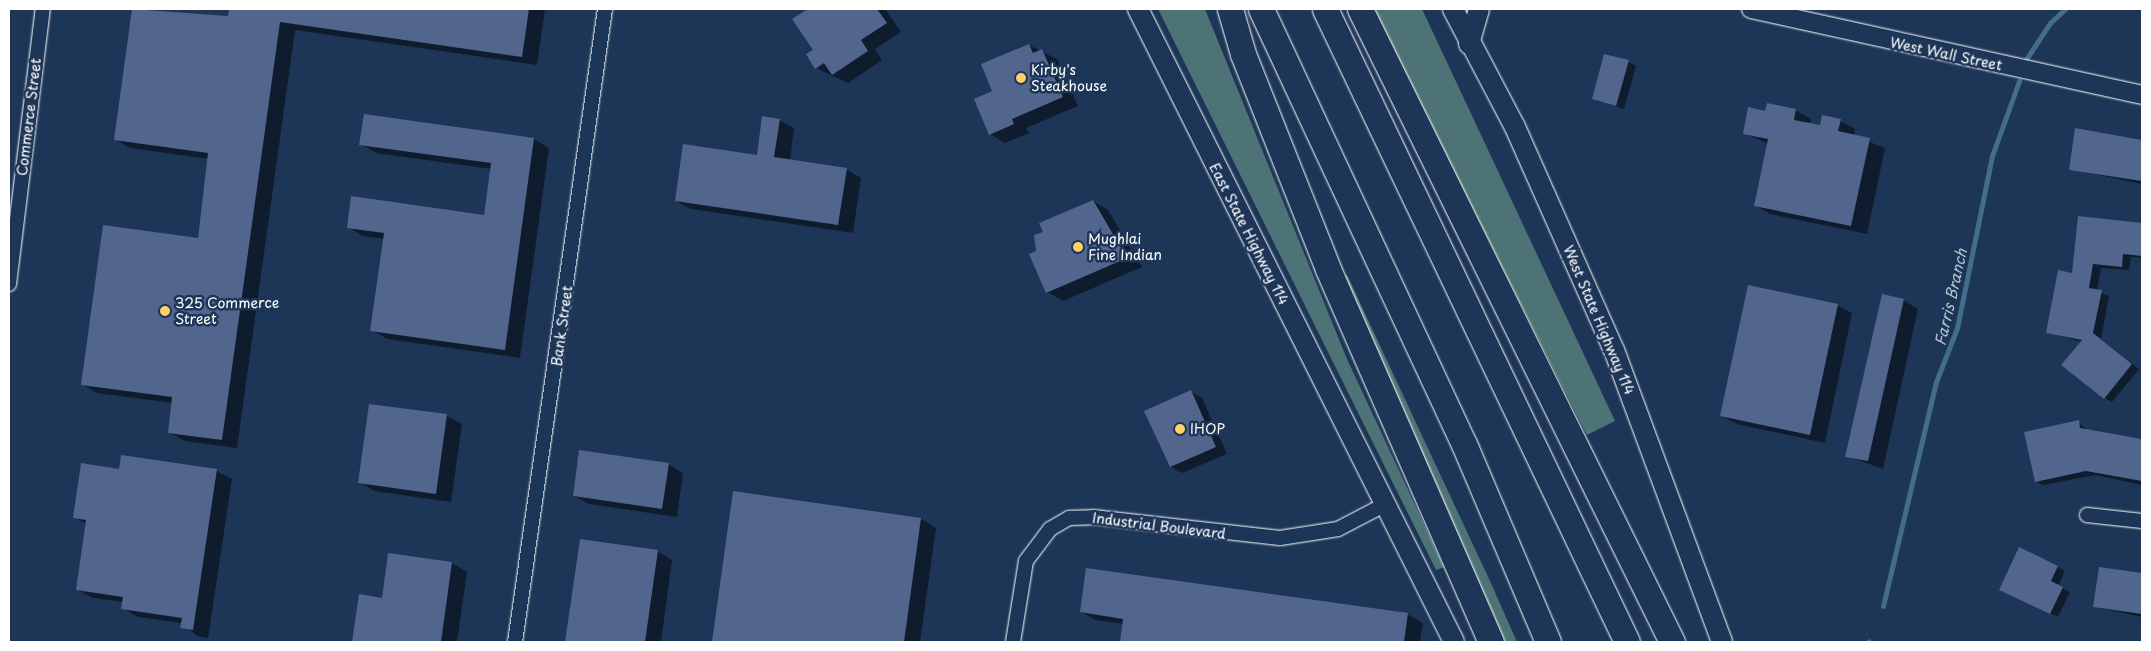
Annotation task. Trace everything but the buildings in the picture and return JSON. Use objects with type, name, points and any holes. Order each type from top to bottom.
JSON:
[{"type":"highway","points":[[1230,9],[1243,54],[1328,269],[1491,642]]},
{"type":"highway","points":[[1261,9],[1464,444],[1548,642]]},
{"type":"highway","points":[[1325,9],[1628,642]]},
{"type":"highway","points":[[1360,9],[1672,642]]},
{"type":"main road","name":"East State Highway 114","points":[[1138,9],[1386,504]]},
{"type":"main road","name":"West State Highway 114","points":[[1453,9],[1469,44],[1515,127],[1614,350],[1722,642]]},
{"type":"main road","points":[[1469,44],[1479,9]]},
{"type":"main road","points":[[1386,504],[1454,642]]},
{"type":"street","name":"Commerce Street","points":[[9,284],[43,9]]},
{"type":"street","name":"Bank Street","points":[[515,642],[605,9]]},
{"type":"street","name":"West Wall Street","points":[[1751,9],[2142,95]]},
{"type":"street","name":"Industrial Boulevard","points":[[1013,642],[1026,561],[1050,529],[1069,518],[1093,517],[1280,538],[1338,529],[1386,504]]},
{"type":"street","points":[[2087,515],[2142,521]]},
{"type":"green space","points":[[1158,9],[1205,9],[1347,359],[1444,567],[1436,570]]},
{"type":"green space","points":[[1371,9],[1422,9],[1615,421],[1587,435]]},
{"type":"green space","points":[[1347,275],[1517,642],[1500,642],[1341,277]]},
{"type":"waterway","name":"Farris Branch","points":[[2025,61],[2050,23],[2065,9]]},
{"type":"waterway","name":"Farris Branch","points":[[1883,606],[1936,382],[1957,328],[1992,156],[2019,81]]},
{"type":"place","name":"Kirby's Steakhouse","points":[[1021,78]]},
{"type":"place","name":"Mughlai Fine Indian","points":[[1078,247]]},
{"type":"place","name":"325 Commerce Street","points":[[165,311]]},
{"type":"place","name":"IHOP","points":[[1180,429]]}]
